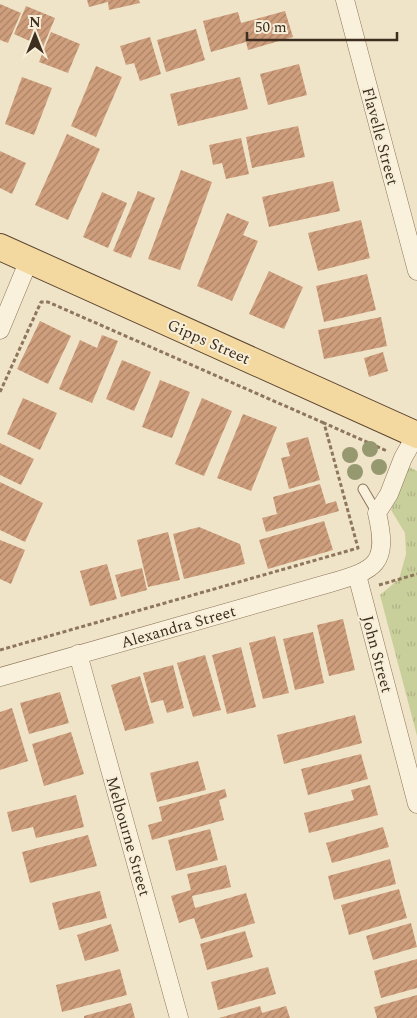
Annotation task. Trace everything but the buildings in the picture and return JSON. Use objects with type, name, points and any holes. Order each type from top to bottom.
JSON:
[{"type":"main road","name":"Gipps Street","points":[[0,247],[415,429]]},
{"type":"street","name":"Flavelle Street","points":[[345,0],[417,271]]},
{"type":"street","points":[[0,330],[29,260]]},
{"type":"street","points":[[357,575],[371,568],[379,556],[380,540],[376,513],[389,494],[415,429]]},
{"type":"street","name":"Alexandra Street","points":[[0,678],[357,575]]},
{"type":"street","name":"John Street","points":[[357,575],[417,804]]},
{"type":"street","name":"Melbourne Street","points":[[78,654],[179,1018]]},
{"type":"lane","points":[[363,489],[376,513]]},
{"type":"path","points":[[0,392],[36,310],[41,302],[48,302],[388,451]]},
{"type":"path","points":[[0,650],[358,548],[324,423]]},
{"type":"path","points":[[372,587],[417,574]]},
{"type":"green space","points":[[409,467],[417,471],[417,736],[380,595],[399,579],[406,554],[405,533],[391,510]]}]
